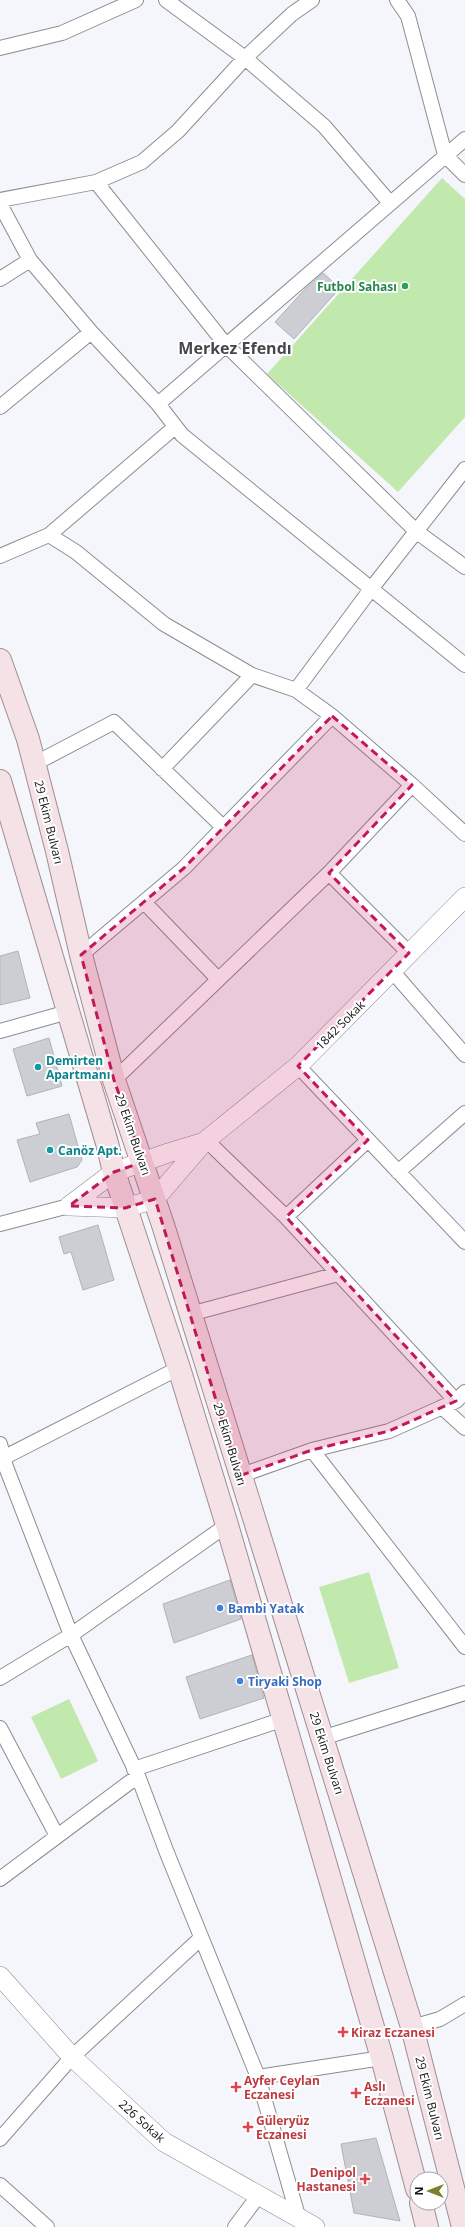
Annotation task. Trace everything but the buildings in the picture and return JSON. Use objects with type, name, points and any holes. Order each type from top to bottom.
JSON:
[{"type":"main road","name":"29 Ekim Bulvarı","points":[[0,660],[28,739],[57,851],[81,956],[114,1080],[155,1199],[412,2027],[463,2227]]},
{"type":"main road","points":[[0,781],[5,815],[68,1012],[125,1208],[178,1368],[227,1525],[382,2058],[412,2171]]},
{"type":"main road","points":[[423,2211],[427,2227]]},
{"type":"street","points":[[0,48],[62,33],[136,0]]},
{"type":"street","points":[[166,0],[245,58],[324,126],[390,203]]},
{"type":"street","points":[[0,200],[96,182],[142,162],[178,131],[245,58],[292,14],[312,0]]},
{"type":"street","points":[[397,0],[408,16],[445,155],[465,175]]},
{"type":"street","points":[[158,404],[465,139]]},
{"type":"street","points":[[96,182],[226,345],[417,532],[465,567]]},
{"type":"street","points":[[0,204],[30,260],[91,332],[158,404],[182,435],[465,665]]},
{"type":"street","points":[[0,279],[30,260]]},
{"type":"street","points":[[0,407],[91,332]]},
{"type":"street","points":[[0,556],[49,535],[175,427]]},
{"type":"street","points":[[296,690],[371,589],[465,470]]},
{"type":"street","points":[[49,535],[76,552],[164,624],[252,675],[296,690],[332,716],[412,785],[465,834]]},
{"type":"street","points":[[162,768],[252,675]]},
{"type":"street","points":[[81,956],[184,868],[332,716]]},
{"type":"street","points":[[34,764],[114,722],[223,827]]},
{"type":"street","points":[[114,1080],[329,873],[412,785]]},
{"type":"street","points":[[329,873],[409,953]]},
{"type":"street","name":"1842 Sokak","points":[[205,1141],[298,1066],[465,897]]},
{"type":"street","points":[[144,902],[218,979]]},
{"type":"street","points":[[392,972],[465,1055]]},
{"type":"street","points":[[0,1031],[68,1012]]},
{"type":"street","points":[[298,1066],[465,1242]]},
{"type":"street","points":[[398,1172],[465,1113]]},
{"type":"street","points":[[286,1217],[368,1140]]},
{"type":"street","points":[[69,1206],[114,1172],[205,1141]]},
{"type":"street","points":[[0,1224],[69,1206],[125,1208],[155,1199],[205,1141]]},
{"type":"street","points":[[205,1141],[286,1217],[338,1274],[461,1396],[442,1407],[389,1431],[312,1450],[240,1476]]},
{"type":"street","points":[[190,1314],[338,1274]]},
{"type":"street","points":[[3,1465],[178,1368]]},
{"type":"street","points":[[442,1407],[465,1428]]},
{"type":"street","points":[[0,1444],[3,1465],[71,1635],[136,1772],[201,1938],[258,2077],[298,2216]]},
{"type":"street","points":[[312,1450],[465,1645]]},
{"type":"street","points":[[0,1678],[71,1635],[227,1525]]},
{"type":"street","points":[[322,1738],[465,1693]]},
{"type":"street","points":[[0,1878],[57,1836],[136,1772],[284,1719]]},
{"type":"street","points":[[0,1728],[57,1836]]},
{"type":"street","points":[[0,2139],[72,2057],[201,1938]]},
{"type":"street","name":"226 Sokak","points":[[0,1976],[72,2057],[164,2142],[298,2216],[315,2227]]},
{"type":"street","points":[[412,2027],[440,2019],[465,2004]]},
{"type":"street","points":[[258,2077],[382,2058]]},
{"type":"street","points":[[0,2185],[47,2227]]},
{"type":"street","points":[[235,2227],[260,2195]]},
{"type":"highlighted area","points":[[332,716],[412,785],[329,873],[409,953],[298,1066],[368,1140],[286,1217],[456,1401],[389,1431],[312,1450],[239,1476],[155,1199],[125,1208],[69,1206],[114,1172],[143,1162],[114,1080],[81,955],[184,868]]},
{"type":"green space","name":"Futbol Sahası","points":[[442,178],[465,199],[465,417],[398,492],[267,374]]},
{"type":"green space","points":[[369,1572],[399,1668],[349,1683],[319,1587]]},
{"type":"green space","points":[[69,1699],[98,1761],[61,1779],[31,1717]]},
{"type":"place","name":"Futbol Sahası","points":[[405,286]]},
{"type":"place","name":"Demirten Apartmanı","points":[[38,1067]]},
{"type":"place","name":"Canöz Apt.","points":[[50,1150]]},
{"type":"place","name":"Bambi Yatak","points":[[220,1608]]},
{"type":"place","name":"Tiryaki Shop","points":[[240,1681]]},
{"type":"place","name":"Kiraz Eczanesi","points":[[343,2032]]},
{"type":"place","name":"Ayfer Ceylan Eczanesi","points":[[236,2087]]},
{"type":"place","name":"Aslı Eczanesi","points":[[356,2093]]},
{"type":"place","name":"Güleryüz Eczanesi","points":[[248,2127]]},
{"type":"place","name":"Denipol Hastanesi","points":[[365,2179]]},
{"type":"district","name":"Merkez Efendı","points":[[235,348]]}]
